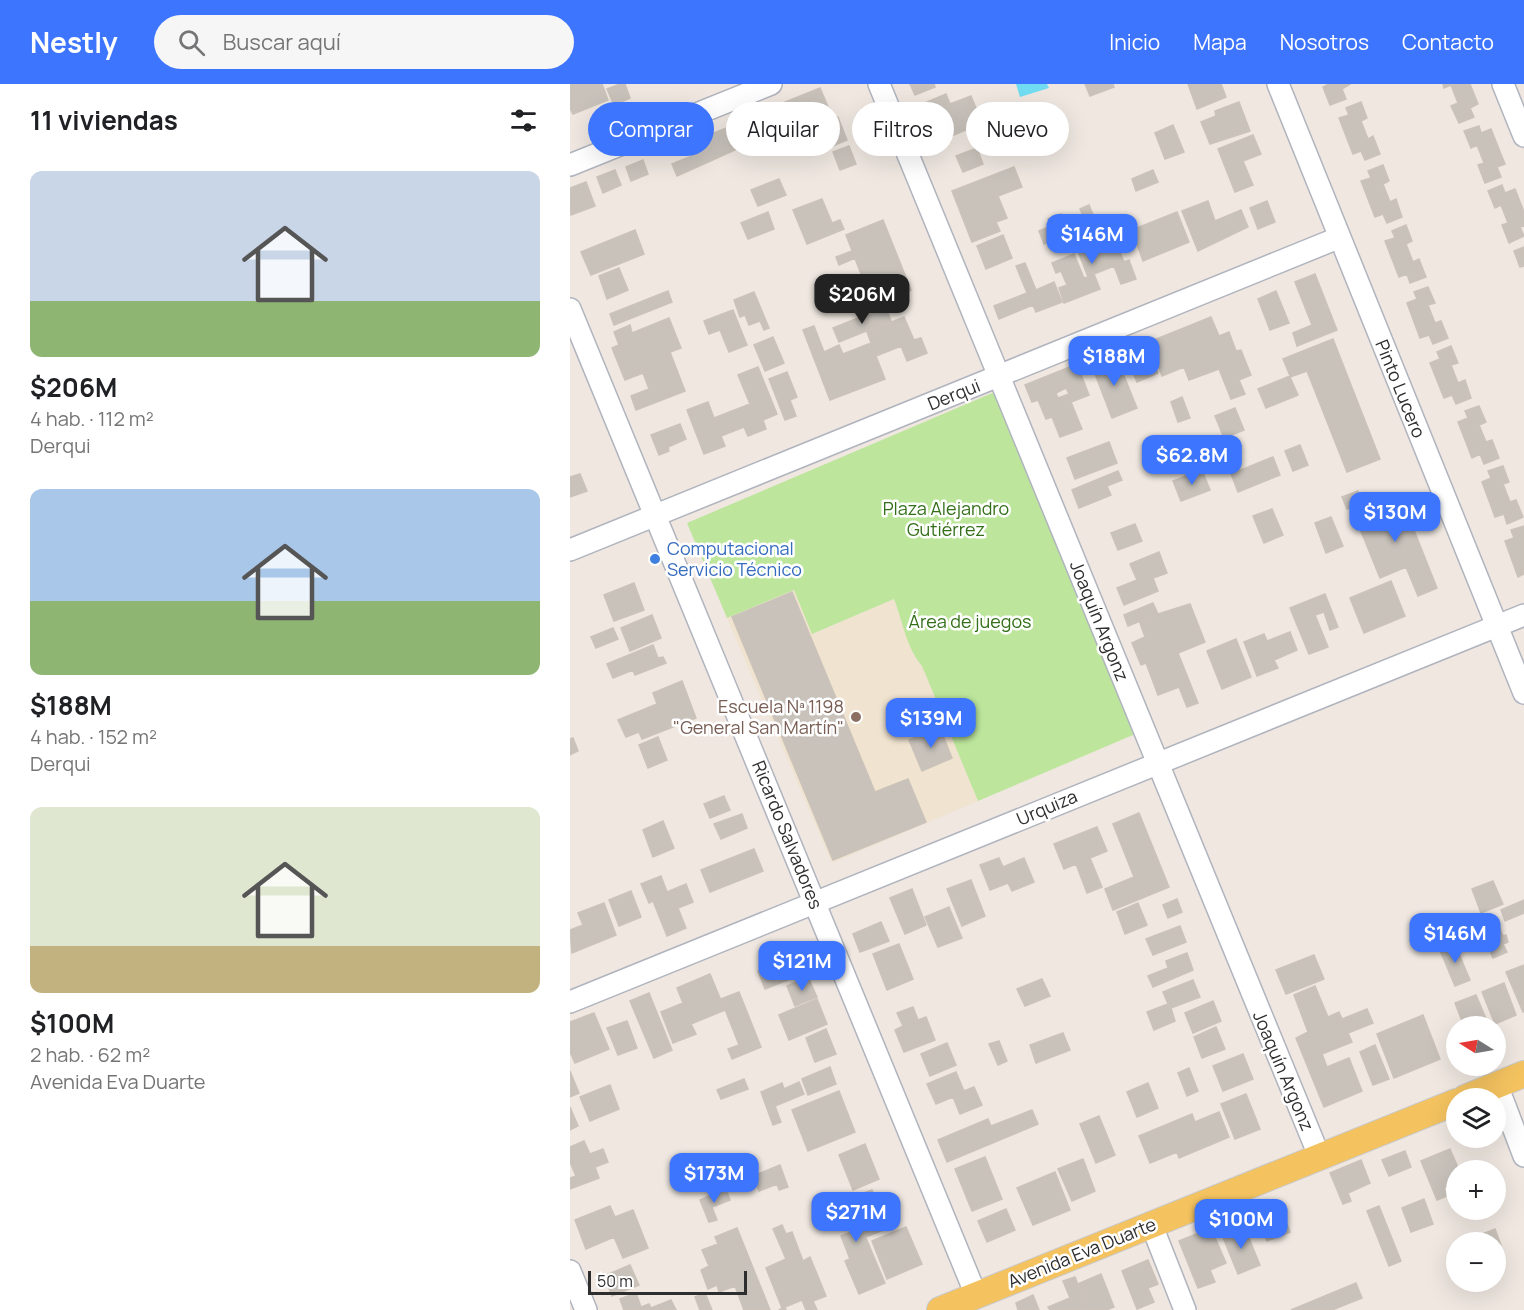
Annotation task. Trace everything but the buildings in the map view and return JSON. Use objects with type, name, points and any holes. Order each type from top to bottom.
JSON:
[{"type":"main road","points":[[1490,1088],[1524,1074]]},
{"type":"main road","name":"Avenida Eva Duarte","points":[[940,1310],[1446,1106]]},
{"type":"street","points":[[570,165],[771,84]]},
{"type":"street","name":"Joaquín Argonz","points":[[879,84],[1001,376],[1156,763],[1320,1158]]},
{"type":"street","name":"Pinto Lucero","points":[[1278,84],[1338,238],[1524,693]]},
{"type":"street","points":[[1503,84],[1524,136]]},
{"type":"street","name":"Derqui","points":[[570,549],[1338,238]]},
{"type":"street","name":"Ricardo Salvadores","points":[[570,309],[976,1295]]},
{"type":"street","name":"Urquiza","points":[[570,1002],[1524,615]]},
{"type":"street","points":[[1497,1085],[1524,1156]]},
{"type":"street","points":[[1152,1226],[1185,1310]]},
{"type":"street","points":[[570,1271],[586,1310]]},
{"type":"shaded area","name":"Escuela Nª 1198 \"General San Martín\"","points":[[794,590],[813,634],[894,599],[978,801],[832,863],[727,618]]},
{"type":"green space","name":"Plaza Alejandro Gutiérrez","points":[[997,391],[1140,732],[978,801],[922,666],[908,643],[894,599],[812,634],[794,590],[727,618],[687,523]]},
{"type":"water","points":[[1016,84],[1047,84],[1049,88],[1020,97]]},
{"type":"place","name":"Computacional Servicio Técnico","points":[[655,559]]},
{"type":"place","name":"Escuela Nª 1198 \"General San Martín\"","points":[[856,717]]},
{"type":"park label","name":"Área de juegos","points":[[970,622]]}]
